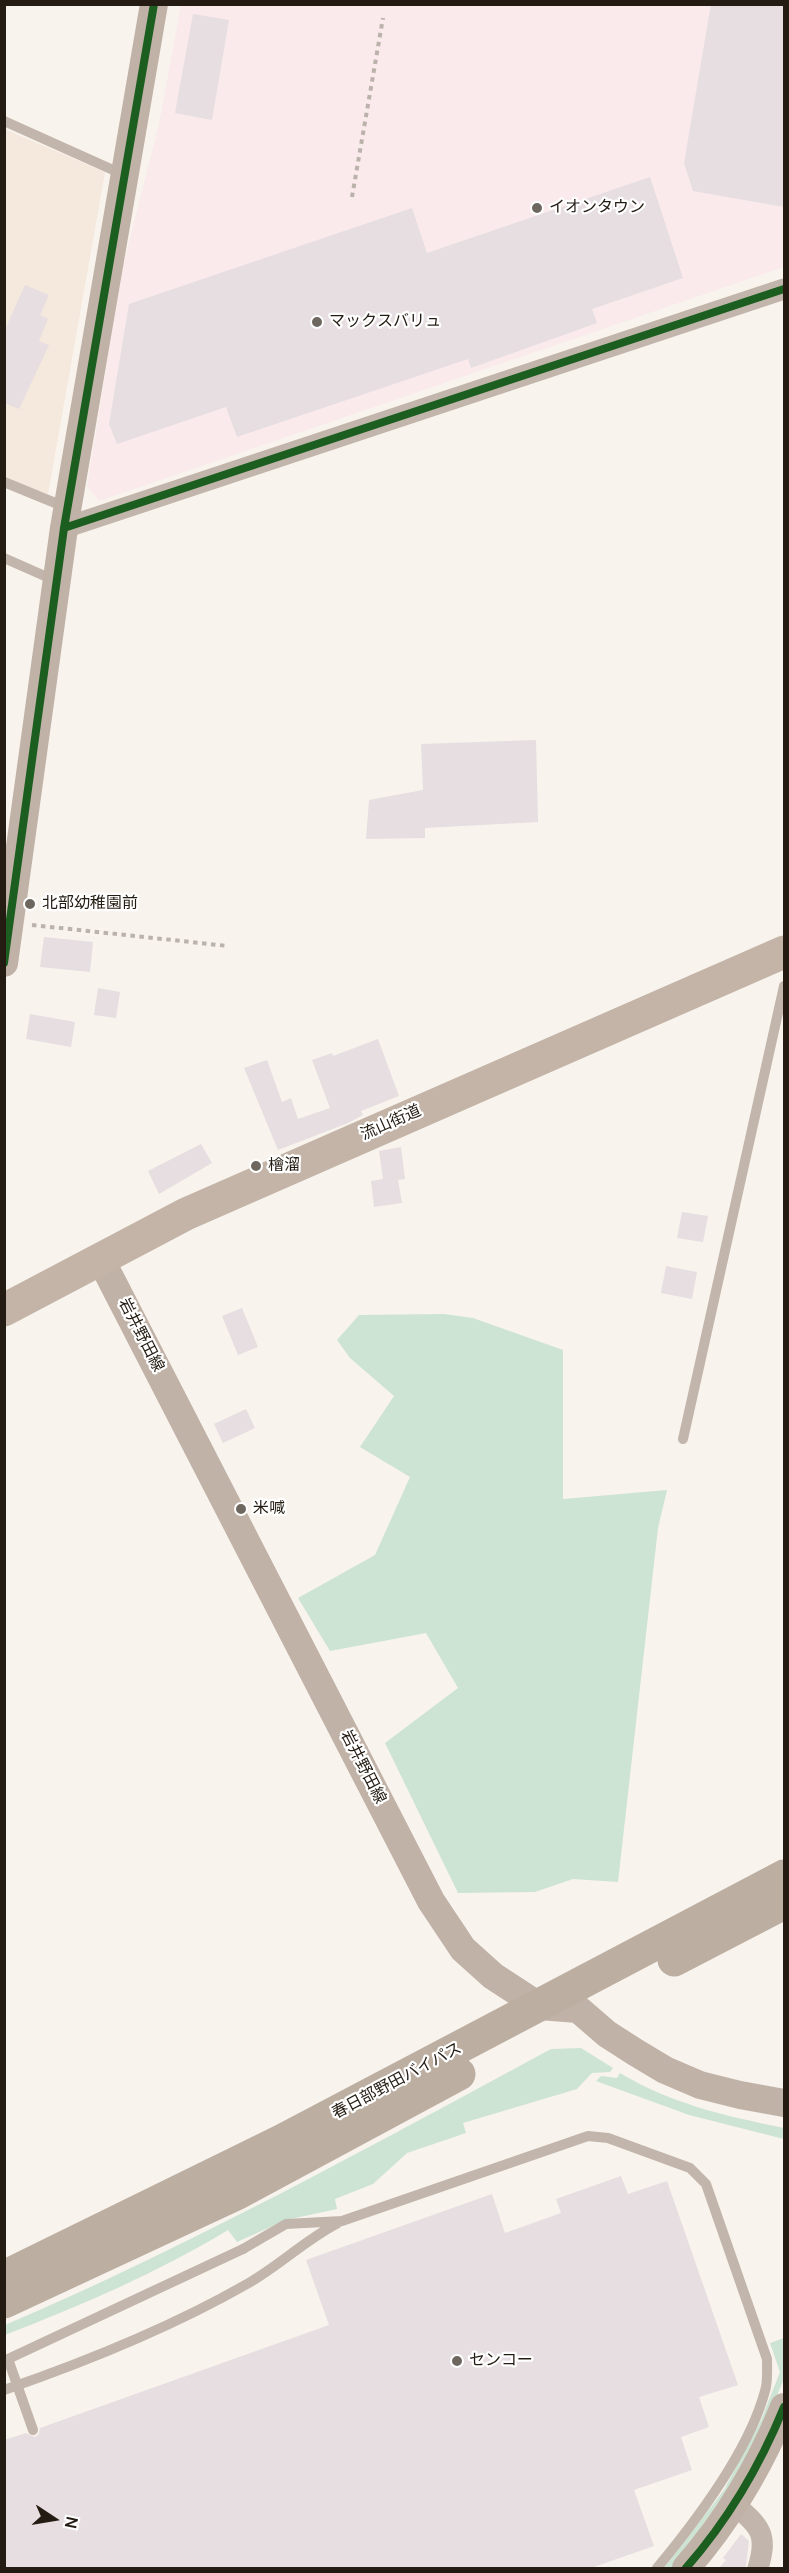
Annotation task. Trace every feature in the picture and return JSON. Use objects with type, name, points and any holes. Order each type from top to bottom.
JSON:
[{"type":"highway","name":"春日部野田バイパス","points":[[4,2277],[281,2141],[784,1876]]},
{"type":"highway","name":"春日部野田バイパス","points":[[4,2302],[238,2193],[578,2009],[784,1903]]},
{"type":"main road","name":"流山街道","points":[[4,1310],[186,1214],[784,952]]},
{"type":"street","points":[[4,963],[66,518],[123,174],[154,4]]},
{"type":"street","points":[[66,518],[784,289]]},
{"type":"street","name":"岩井野田線","points":[[100,1258],[431,1901],[463,1949],[493,1976],[539,2006],[578,2009]]},
{"type":"street","points":[[578,2009],[607,2034],[665,2070],[700,2085],[784,2103]]},
{"type":"street","points":[[686,2568],[735,2505],[759,2463],[784,2407]]},
{"type":"street","points":[[735,2505],[753,2521],[764,2540],[758,2568]]},
{"type":"lane","points":[[4,121],[123,174]]},
{"type":"lane","points":[[4,482],[66,518]]},
{"type":"lane","points":[[4,558],[57,582]]},
{"type":"lane","points":[[682,1439],[784,986]]},
{"type":"lane","points":[[4,2390],[98,2357],[248,2284],[317,2234],[342,2221],[588,2136],[608,2138],[690,2168],[706,2184],[767,2359],[766,2390],[752,2428],[696,2522],[657,2568]]},
{"type":"lane","points":[[33,2430],[8,2359],[243,2249],[286,2224],[342,2221]]},
{"type":"path","points":[[352,197],[383,18]]},
{"type":"path","points":[[10,923],[228,946]]},
{"type":"shaded area","points":[[181,5],[784,5],[784,267],[99,501],[87,486],[123,266],[159,124]]},
{"type":"shaded area","points":[[4,129],[105,172],[48,494],[5,478]]},
{"type":"green space","points":[[444,1314],[473,1318],[563,1350],[563,1499],[667,1490],[658,1528],[618,1882],[573,1879],[535,1892],[458,1893],[385,1743],[458,1688],[426,1633],[330,1651],[298,1598],[375,1555],[410,1477],[360,1447],[394,1396],[350,1358],[337,1340],[359,1315]]},
{"type":"green space","points":[[581,2048],[613,2068],[610,2072],[592,2073],[577,2089],[463,2123],[466,2133],[407,2153],[373,2184],[335,2199],[337,2209],[286,2220],[237,2242],[228,2230],[119,2287],[5,2335],[5,2325],[144,2262],[212,2228],[551,2049]]},
{"type":"green space","points":[[620,2073],[659,2093],[699,2108],[784,2128],[784,2139],[689,2115],[596,2081],[601,2076],[617,2078]]},
{"type":"green space","points":[[784,2338],[784,2379],[752,2454],[673,2568],[664,2568],[724,2490],[761,2420],[780,2372],[770,2343]]},
{"type":"building","points":[[711,4],[784,4],[784,207],[693,191],[684,163]]},
{"type":"building","points":[[193,14],[229,20],[212,120],[175,113]]},
{"type":"building","points":[[650,177],[683,278],[592,309],[597,323],[471,368],[468,359],[237,437],[226,407],[117,444],[109,424],[129,304],[412,208],[427,253]]},
{"type":"building","points":[[25,285],[49,295],[40,315],[48,319],[39,341],[49,345],[19,409],[4,403],[4,332]]},
{"type":"building","points":[[536,740],[538,822],[425,828],[425,838],[366,839],[369,800],[423,790],[421,744]]},
{"type":"building","points":[[44,937],[93,942],[90,972],[40,967]]},
{"type":"building","points":[[98,988],[120,992],[116,1018],[94,1015]]},
{"type":"building","points":[[30,1014],[75,1022],[71,1047],[26,1039]]},
{"type":"building","points":[[378,1039],[399,1096],[361,1111],[363,1115],[348,1123],[278,1150],[244,1068],[267,1060],[282,1102],[291,1098],[298,1119],[330,1108],[312,1060],[332,1053],[333,1056]]},
{"type":"building","points":[[201,1144],[212,1163],[159,1194],[148,1171]]},
{"type":"building","points":[[401,1147],[405,1179],[398,1180],[402,1203],[374,1207],[371,1181],[383,1179],[379,1151]]},
{"type":"building","points":[[682,1212],[708,1216],[703,1242],[677,1238]]},
{"type":"building","points":[[666,1266],[697,1272],[692,1299],[661,1293]]},
{"type":"building","points":[[242,1308],[258,1347],[238,1355],[222,1316]]},
{"type":"building","points":[[246,1409],[255,1428],[223,1443],[214,1424]]},
{"type":"building","name":"センコー","points":[[621,2176],[628,2194],[667,2181],[738,2385],[699,2397],[709,2427],[681,2437],[692,2470],[634,2490],[654,2546],[591,2568],[4,2568],[4,2440],[26,2433],[35,2437],[39,2434],[40,2428],[329,2325],[306,2260],[492,2194],[505,2233],[561,2213],[556,2199]]},
{"type":"building","points":[[741,2534],[749,2541],[746,2566],[719,2568],[726,2560],[723,2558]]},
{"type":"cycle path","points":[[4,963],[64,528],[154,4]]},
{"type":"cycle path","points":[[64,528],[784,289]]},
{"type":"cycle path","points":[[686,2568],[716,2531],[742,2492],[784,2407]]},
{"type":"place","name":"イオンタウン","points":[[537,208]]},
{"type":"place","name":"マックスバリュ","points":[[317,322]]},
{"type":"place","name":"北部幼稚園前","points":[[30,904]]},
{"type":"place","name":"檜溜","points":[[256,1166]]},
{"type":"place","name":"米喊","points":[[241,1509]]},
{"type":"place","name":"センコー","points":[[457,2361]]}]
